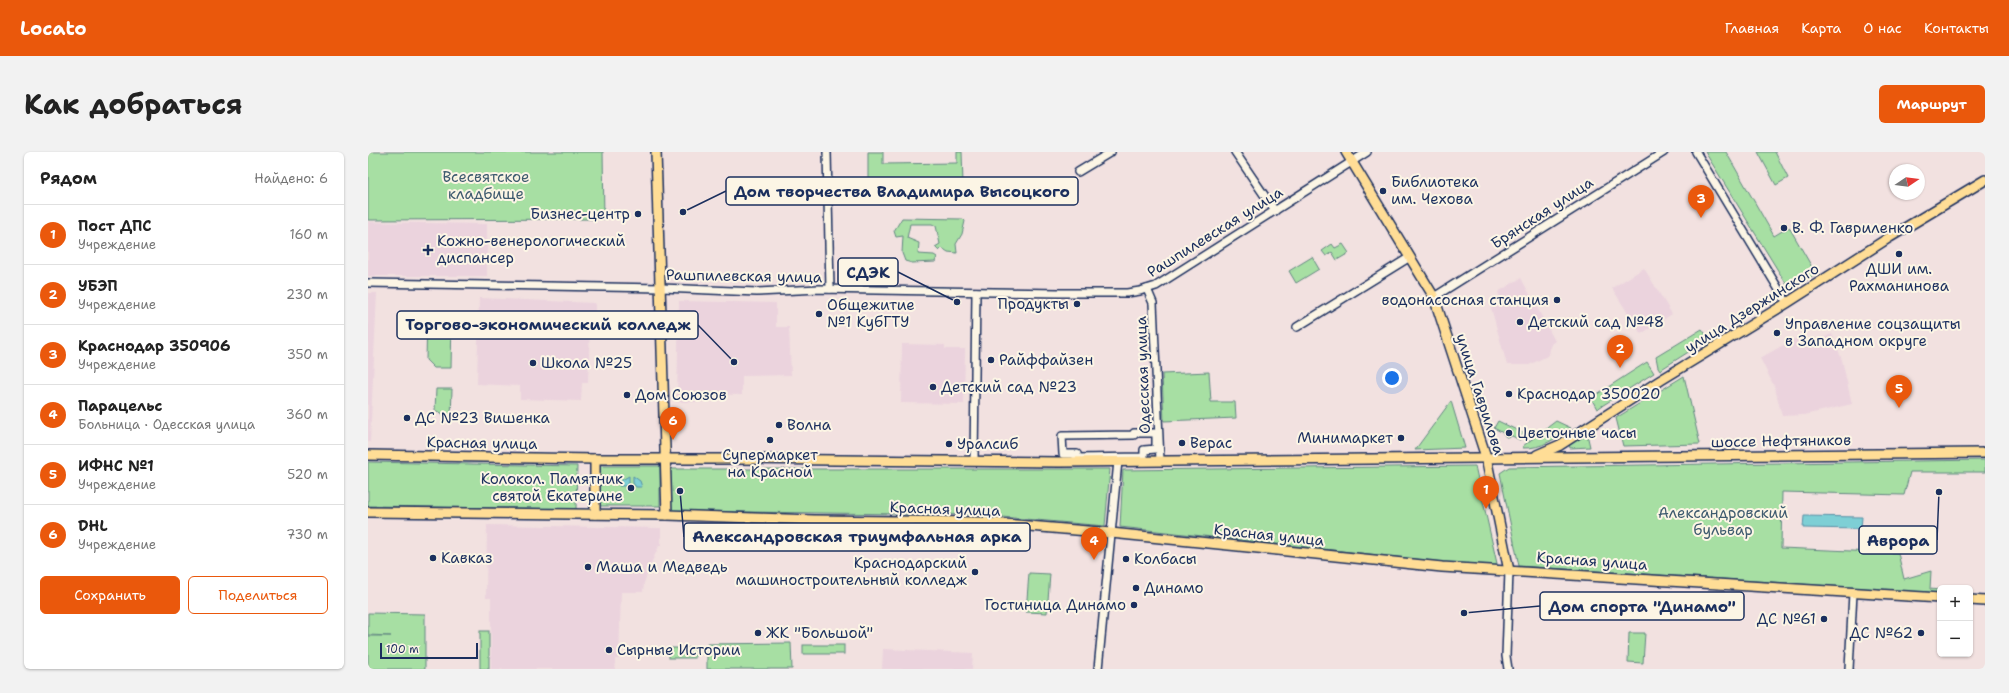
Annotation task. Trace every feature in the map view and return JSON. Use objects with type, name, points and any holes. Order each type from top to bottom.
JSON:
[{"type":"main road","points":[[656,152],[662,288],[667,515]]},
{"type":"main road","name":"улица Гаврилова","points":[[1346,152],[1434,297],[1486,457],[1509,571]]},
{"type":"main road","name":"улица Дзержинского","points":[[1532,456],[1560,445],[1890,237],[1985,180]]},
{"type":"main road","name":"шоссе Нефтяников","points":[[1577,458],[1985,453]]},
{"type":"main road","name":"Красная улица","points":[[368,455],[595,459],[1118,461],[1532,456],[1577,458]]},
{"type":"main road","points":[[1490,477],[1496,461],[1502,457]]},
{"type":"main road","points":[[595,459],[595,514]]},
{"type":"main road","name":"Красная улица","points":[[368,512],[667,515],[814,520],[980,522],[1111,533],[1442,567],[1937,598]]},
{"type":"main road","points":[[1973,600],[1985,601]]},
{"type":"street","points":[[827,152],[830,289]]},
{"type":"street","points":[[1078,172],[1111,152]]},
{"type":"street","points":[[1235,152],[1275,211]]},
{"type":"street","name":"Рашпилевская улица","points":[[368,283],[662,288],[758,292],[779,289],[830,289],[1127,293],[1156,286],[1367,152]]},
{"type":"street","name":"Брянская улица","points":[[1434,297],[1664,152]]},
{"type":"street","points":[[1696,152],[1787,303]]},
{"type":"street","points":[[1297,327],[1410,257]]},
{"type":"street","name":"Одесская улица","points":[[1147,289],[1154,303],[1160,461]]},
{"type":"street","points":[[974,460],[976,292]]},
{"type":"street","points":[[1154,433],[1156,434],[1156,449],[1144,450],[1144,457],[1076,458],[1076,454],[1063,454],[1062,436],[1102,436],[1154,433]]},
{"type":"street","points":[[1098,669],[1118,461]]},
{"type":"street","name":"улица Гаврилова","points":[[1508,669],[1506,656],[1509,571]]},
{"type":"street","points":[[1849,669],[1853,593]]},
{"type":"shaded area","name":"Кожно-венерологический диспансер","points":[[368,222],[487,224],[487,276],[368,276]]},
{"type":"shaded area","points":[[1644,268],[1672,314],[1641,334],[1612,288]]},
{"type":"shaded area","name":"Детский сад №48","points":[[1521,278],[1555,341],[1551,344],[1549,355],[1529,365],[1507,365],[1490,304],[1500,298],[1498,292]]},
{"type":"shaded area","points":[[368,293],[377,293],[370,442],[368,442]]},
{"type":"shaded area","name":"Школа №25","points":[[479,298],[595,303],[595,327],[590,327],[588,383],[582,383],[581,401],[520,399],[520,386],[477,384]]},
{"type":"shaded area","points":[[679,301],[776,303],[776,327],[789,327],[791,375],[742,376],[742,395],[705,394],[704,402],[677,402]]},
{"type":"shaded area","points":[[1832,334],[1842,360],[1852,404],[1804,415],[1782,416],[1775,388],[1760,358],[1800,336],[1804,345]]},
{"type":"shaded area","name":"Детский сад №23","points":[[902,344],[945,345],[945,349],[965,349],[964,404],[901,403]]},
{"type":"shaded area","points":[[487,525],[661,528],[661,546],[659,546],[653,559],[644,583],[643,592],[621,592],[619,659],[615,659],[615,669],[491,669],[491,598],[486,598]]},
{"type":"shaded area","points":[[883,649],[973,653],[972,669],[882,669]]},
{"type":"green space","name":"Всесвятское кладбище","points":[[368,152],[603,152],[604,219],[368,220]]},
{"type":"green space","points":[[868,152],[883,152],[883,164],[957,163],[957,152],[962,152],[963,184],[868,186]]},
{"type":"green space","points":[[1705,152],[1726,152],[1774,236],[1789,227],[1816,274],[1790,290]]},
{"type":"green space","points":[[1758,152],[1775,152],[1788,178],[1776,185]]},
{"type":"green space","points":[[902,218],[963,219],[965,221],[962,234],[956,244],[957,253],[948,252],[942,248],[939,251],[935,247],[940,244],[936,226],[932,224],[910,224],[907,238],[919,243],[918,254],[934,255],[937,257],[935,262],[912,263],[905,261],[902,253],[903,236],[896,237],[894,231]]},
{"type":"green space","points":[[1332,244],[1335,248],[1343,244],[1349,253],[1337,260],[1332,252],[1326,256],[1322,251]]},
{"type":"green space","points":[[1312,257],[1319,269],[1296,283],[1289,271]]},
{"type":"green space","points":[[427,317],[452,317],[451,368],[434,368],[426,360]]},
{"type":"green space","points":[[1702,329],[1709,339],[1660,370],[1656,357]]},
{"type":"green space","points":[[1647,362],[1654,373],[1597,409],[1591,398]]},
{"type":"green space","points":[[1209,372],[1211,402],[1235,402],[1236,418],[1164,421],[1162,374]]},
{"type":"green space","points":[[1684,376],[1700,444],[1623,446],[1616,418]]},
{"type":"green space","points":[[436,389],[452,389],[451,419],[435,410]]},
{"type":"green space","points":[[1451,401],[1465,448],[1415,450]]},
{"type":"green space","points":[[1498,421],[1523,433],[1520,440],[1512,436],[1506,437],[1503,433],[1494,428]]},
{"type":"green space","points":[[1556,421],[1571,428],[1543,445],[1523,448],[1523,446]]},
{"type":"green space","points":[[1587,434],[1590,447],[1570,448],[1569,444]]},
{"type":"green space","name":"Александровский бульвар","points":[[1985,460],[1985,472],[1910,472],[1904,495],[1782,492],[1781,548],[1898,553],[1904,579],[1931,571],[1930,589],[1937,590],[1937,593],[1519,566],[1500,473],[1509,467]]},
{"type":"green space","points":[[368,462],[577,466],[576,509],[368,506]]},
{"type":"green space","points":[[600,466],[660,466],[660,506],[600,506]]},
{"type":"green space","points":[[1475,466],[1498,568],[1120,527],[1123,470]]},
{"type":"green space","points":[[669,469],[1110,469],[1105,526],[979,515],[670,511]]},
{"type":"green space","points":[[1029,573],[1050,574],[1047,613],[1026,612]]},
{"type":"green space","points":[[368,613],[425,614],[425,669],[368,669],[368,636],[391,636],[368,635]]},
{"type":"green space","points":[[480,631],[489,631],[489,669],[480,669]]},
{"type":"green space","points":[[1629,633],[1645,633],[1643,663],[1628,662]]},
{"type":"green space","points":[[791,643],[792,669],[707,669],[707,644]]},
{"type":"green space","points":[[803,645],[844,645],[844,654],[803,654]]},
{"type":"green space","points":[[669,648],[695,648],[695,658],[669,658]]},
{"type":"water","points":[[629,476],[629,483],[626,486],[619,486],[622,480]]},
{"type":"water","points":[[633,476],[640,481],[642,487],[636,487],[633,483]]},
{"type":"water","points":[[1804,516],[1862,517],[1861,529],[1803,528]]},
{"type":"place","name":"Библиотека им. Чехова","points":[[1383,191]]},
{"type":"place","name":"Дом творчества Владимира Высоцкого","points":[[683,212]]},
{"type":"place","name":"Бизнес-центр","points":[[638,214]]},
{"type":"place","name":"Краснодар 350906","points":[[1701,218]]},
{"type":"place","name":"В. Ф. Гавриленко","points":[[1784,228]]},
{"type":"place","name":"Кожно-венерологический диспансер","points":[[428,250]]},
{"type":"place","name":"ДШИ им. Рахманинова","points":[[1899,254]]},
{"type":"place","name":"водонасосная станция","points":[[1557,300]]},
{"type":"place","name":"СДЭК","points":[[957,302]]},
{"type":"place","name":"Продукты","points":[[1077,304]]},
{"type":"place","name":"Общежитие №1 КубГТУ","points":[[819,314]]},
{"type":"place","name":"Детский сад №48","points":[[1520,322]]},
{"type":"place","name":"Управление соцзащиты в Западном округе","points":[[1777,333]]},
{"type":"place","name":"Райффайзен","points":[[991,360]]},
{"type":"place","name":"Торгово-экономический колледж","points":[[734,362]]},
{"type":"place","name":"Школа №25","points":[[533,363]]},
{"type":"place","name":"УБЭП","points":[[1620,368]]},
{"type":"place","name":"Детский сад №23","points":[[933,387]]},
{"type":"place","name":"Краснодар 350020","points":[[1509,394]]},
{"type":"place","name":"Дом Союзов","points":[[627,395]]},
{"type":"place","name":"ИФНС №1","points":[[1899,408]]},
{"type":"place","name":"ДС №23 Вишенка","points":[[407,418]]},
{"type":"place","name":"Волна","points":[[779,425]]},
{"type":"place","name":"Цветочные часы","points":[[1509,433]]},
{"type":"place","name":"Минимаркет","points":[[1401,438]]},
{"type":"place","name":"DHL","points":[[673,440]]},
{"type":"place","name":"Супермаркет на Красной","points":[[770,440]]},
{"type":"place","name":"Верас","points":[[1182,443]]},
{"type":"place","name":"Уралсиб","points":[[949,444]]},
{"type":"place","name":"Колокол. Памятник святой Екатерине","points":[[631,488]]},
{"type":"place","name":"Александровская триумфальная арка","points":[[680,491]]},
{"type":"place","name":"Аврора","points":[[1939,492]]},
{"type":"place","name":"Пост ДПС","points":[[1486,509]]},
{"type":"place","name":"Кавказ","points":[[433,558]]},
{"type":"place","name":"Колбасы","points":[[1126,559]]},
{"type":"place","name":"Парацельс","points":[[1094,560]]},
{"type":"place","name":"Маша и Медведь","points":[[588,567]]},
{"type":"place","name":"Краснодарский машиностроительный колледж","points":[[975,572]]},
{"type":"place","name":"Динамо","points":[[1136,588]]},
{"type":"place","name":"Гостиница Динамо","points":[[1134,605]]},
{"type":"place","name":"Дом спорта \"Динамо\"","points":[[1464,613]]},
{"type":"place","name":"ДС №61","points":[[1824,619]]},
{"type":"place","name":"ЖК \"Большой\"","points":[[758,633]]},
{"type":"place","name":"ДС №62","points":[[1921,633]]},
{"type":"place","name":"Сырные Истории","points":[[609,650]]}]
